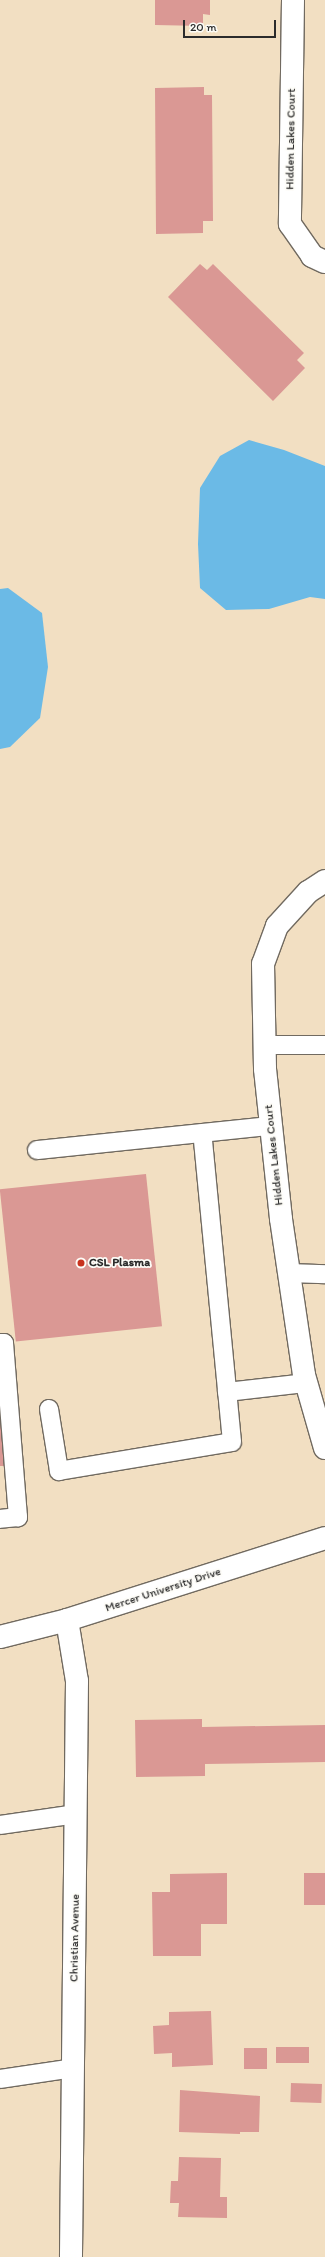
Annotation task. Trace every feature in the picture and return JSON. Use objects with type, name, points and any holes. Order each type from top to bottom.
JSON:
[{"type":"street","name":"Hidden Lakes Court","points":[[293,0],[290,224],[312,256],[325,262]]},
{"type":"street","name":"Hidden Lakes Court","points":[[325,881],[308,892],[277,926],[263,964],[264,1045],[271,1126],[289,1273],[306,1383],[325,1448]]},
{"type":"street","name":"Mercer University Drive","points":[[0,1637],[68,1620],[325,1538]]},
{"type":"street","name":"Christian Avenue","points":[[68,1620],[78,1681],[71,2257]]},
{"type":"lane","points":[[264,1045],[325,1045]]},
{"type":"lane","points":[[37,1150],[271,1126]]},
{"type":"lane","points":[[49,1408],[59,1472],[232,1442],[202,1133]]},
{"type":"lane","points":[[289,1273],[325,1274]]},
{"type":"lane","points":[[0,1343],[4,1343],[18,1517],[0,1520]]},
{"type":"lane","points":[[227,1392],[306,1383]]},
{"type":"lane","points":[[0,1825],[76,1814]]},
{"type":"lane","points":[[0,2079],[74,2068]]},
{"type":"water","points":[[249,440],[284,450],[325,466],[325,599],[310,597],[269,609],[226,610],[200,588],[198,544],[200,488],[220,456]]},
{"type":"water","points":[[8,588],[42,613],[48,667],[40,718],[10,747],[0,749],[0,589]]},
{"type":"building","points":[[155,0],[210,0],[210,15],[203,14],[203,26],[155,25]]},
{"type":"building","points":[[204,87],[204,95],[212,95],[213,221],[203,221],[203,233],[156,234],[155,88]]},
{"type":"building","points":[[200,264],[207,270],[213,264],[304,353],[297,360],[305,368],[273,401],[168,297]]},
{"type":"building","name":"CSL Plasma","points":[[146,1174],[162,1326],[16,1342],[0,1189]]},
{"type":"building","points":[[0,1394],[7,1466],[0,1466]]},
{"type":"building","points":[[202,1719],[202,1727],[325,1725],[325,1762],[205,1764],[205,1776],[136,1777],[135,1720]]},
{"type":"building","points":[[227,1873],[227,1924],[201,1924],[201,1956],[153,1956],[152,1892],[170,1892],[170,1874]]},
{"type":"building","points":[[304,1873],[325,1873],[325,1905],[304,1905]]},
{"type":"building","points":[[211,2011],[213,2065],[172,2067],[172,2053],[154,2054],[153,2026],[169,2025],[169,2012]]},
{"type":"building","points":[[276,2047],[309,2047],[309,2063],[276,2063]]},
{"type":"building","points":[[244,2048],[267,2048],[267,2069],[244,2069]]},
{"type":"building","points":[[291,2083],[322,2084],[321,2103],[290,2102]]},
{"type":"building","points":[[180,2090],[260,2096],[259,2132],[240,2132],[240,2134],[179,2132]]},
{"type":"building","points":[[179,2157],[221,2158],[220,2197],[227,2197],[227,2218],[178,2217],[179,2203],[170,2203],[171,2181],[178,2181]]},
{"type":"place","name":"CSL Plasma","points":[[81,1263]]}]
